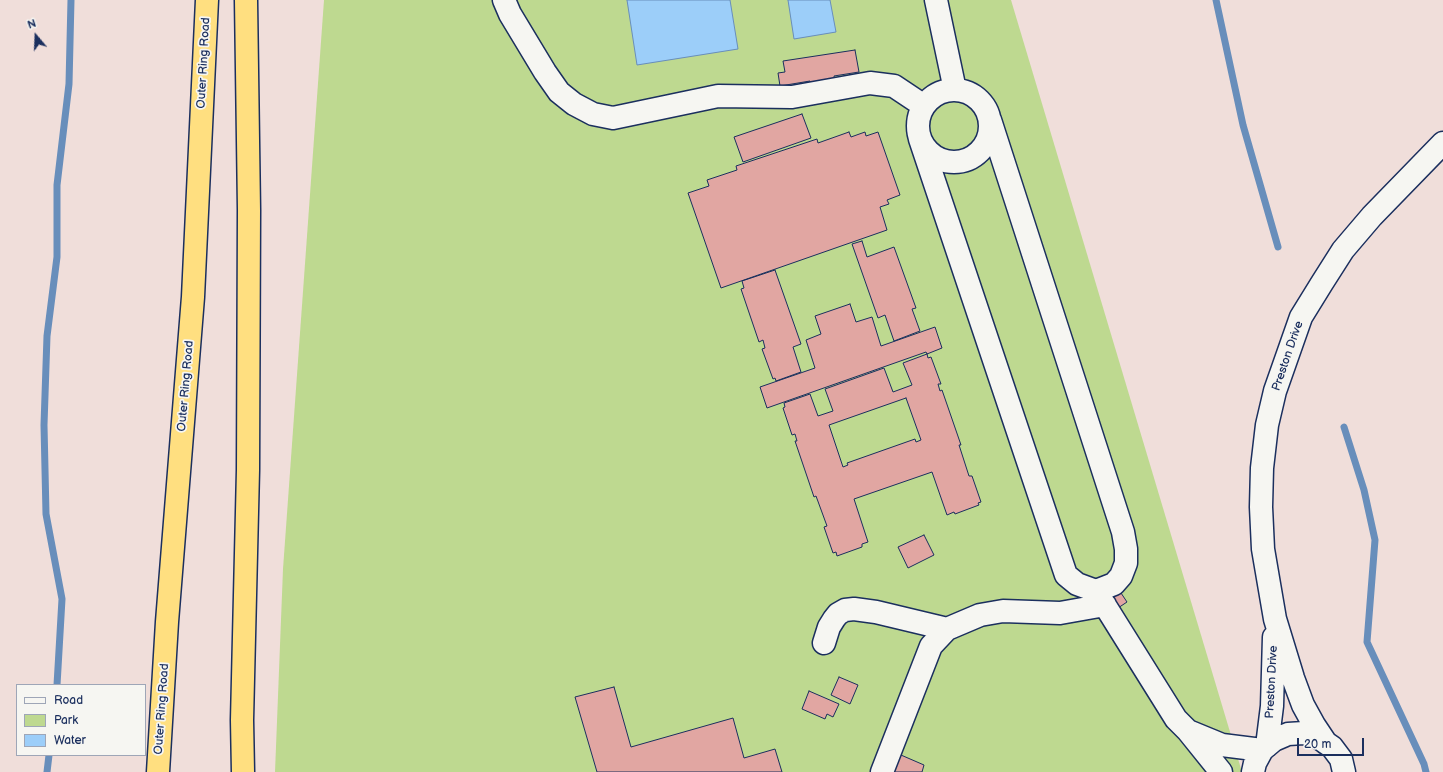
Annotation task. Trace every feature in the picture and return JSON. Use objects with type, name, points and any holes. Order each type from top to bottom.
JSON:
[{"type":"highway","name":"Outer Ring Road","points":[[158,772],[167,622],[193,297],[207,0]]},
{"type":"highway","points":[[243,772],[242,720],[248,470],[249,210],[246,0]]},
{"type":"street","points":[[504,0],[510,14],[545,72],[559,92],[574,104],[593,114],[613,118],[718,96],[792,97],[870,82],[894,86],[924,106]]},
{"type":"street","points":[[936,0],[955,90]]},
{"type":"street","points":[[882,772],[919,673],[931,646],[947,628],[980,615],[1003,610],[1060,612],[1101,598],[1121,576],[1126,563],[1126,549],[1123,532],[990,120],[978,99],[967,93],[955,90],[943,92],[932,97],[924,106],[919,117],[918,128],[920,139],[1066,575],[1077,584],[1101,598],[1182,725],[1221,772]]},
{"type":"street","points":[[920,139],[926,149],[934,157],[945,161],[956,162],[968,160],[978,153],[986,144],[990,120]]},
{"type":"street","name":"Preston Drive","points":[[1326,743],[1303,705],[1293,678],[1275,618],[1263,550],[1261,507],[1262,468],[1267,425],[1275,391],[1301,317],[1343,250],[1372,216],[1443,143]]},
{"type":"street","points":[[824,643],[829,627],[834,619],[838,614],[845,610],[854,609],[876,612],[947,628]]},
{"type":"street","name":"Preston Drive","points":[[1265,748],[1272,706],[1275,618]]},
{"type":"street","points":[[1182,725],[1222,745],[1265,748]]},
{"type":"street","points":[[1182,725],[1202,772]]},
{"type":"street","name":"Preston Drive","points":[[1253,772],[1255,763],[1265,748],[1274,740],[1288,734],[1304,733],[1319,738],[1332,747],[1341,759],[1344,772]]},
{"type":"green space","points":[[324,0],[1011,0],[1242,772],[275,772],[283,569]]},
{"type":"water","points":[[627,0],[730,0],[738,49],[637,65]]},
{"type":"water","points":[[788,0],[830,0],[836,32],[794,39]]},
{"type":"building","points":[[855,50],[859,72],[834,76],[835,82],[811,86],[810,81],[780,86],[778,73],[785,72],[783,61]]},
{"type":"building","points":[[802,114],[811,138],[743,162],[734,137]]},
{"type":"building","points":[[849,132],[851,137],[865,132],[866,136],[878,132],[900,195],[887,200],[889,204],[880,207],[887,230],[721,288],[688,193],[709,186],[707,180],[737,170],[736,166],[817,139],[818,143]]},
{"type":"building","points":[[862,241],[867,257],[894,247],[916,308],[912,309],[920,331],[894,341],[885,315],[878,318],[852,244]]},
{"type":"building","points":[[775,270],[801,344],[793,347],[801,372],[776,381],[775,378],[773,379],[762,349],[765,348],[763,340],[759,342],[741,289],[744,288],[742,281]]},
{"type":"building","points":[[850,304],[856,322],[872,317],[881,346],[935,327],[942,348],[927,354],[926,352],[767,408],[760,387],[815,368],[806,340],[821,334],[815,316]]},
{"type":"building","points":[[927,354],[928,358],[931,357],[941,384],[938,384],[940,391],[942,390],[961,445],[959,445],[969,476],[972,476],[981,502],[978,503],[979,505],[955,514],[954,512],[947,515],[932,472],[854,499],[868,542],[862,544],[862,547],[837,556],[836,552],[833,553],[824,527],[827,526],[816,496],[814,497],[795,441],[797,441],[795,434],[792,435],[783,408],[785,407],[784,403],[810,394],[818,416],[833,411],[825,389],[884,368],[893,392],[912,385],[903,363]],"holes":[[[906,398],[921,440],[916,442],[915,439],[847,463],[848,465],[843,467],[829,425]]]},
{"type":"building","points":[[924,535],[934,555],[908,568],[898,547]]},
{"type":"building","points":[[1117,587],[1127,602],[1118,608],[1108,594]]},
{"type":"building","points":[[839,677],[858,685],[850,704],[831,695]]},
{"type":"building","points":[[614,687],[631,747],[733,718],[744,758],[775,749],[782,772],[597,772],[575,697]]},
{"type":"building","points":[[809,691],[839,704],[833,717],[827,714],[825,719],[802,709]]},
{"type":"building","points":[[894,752],[924,765],[922,772],[885,772]]},
{"type":"waterway","points":[[57,684],[62,599],[46,514],[44,425],[47,336],[57,257],[57,185],[69,84],[71,0]]},
{"type":"waterway","points":[[1216,0],[1243,125],[1278,247]]},
{"type":"waterway","points":[[1344,427],[1364,490],[1375,540],[1367,642],[1424,764],[1426,772]]},
{"type":"waterway","points":[[47,772],[49,756]]}]
